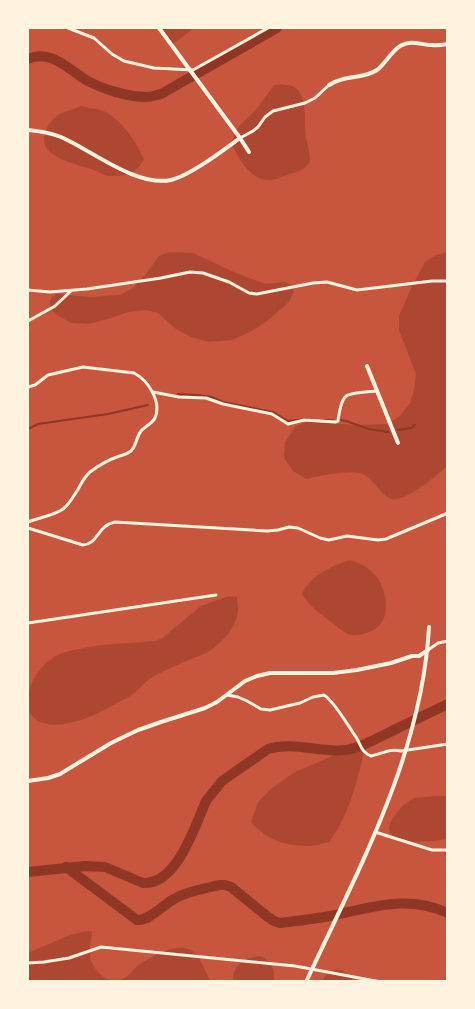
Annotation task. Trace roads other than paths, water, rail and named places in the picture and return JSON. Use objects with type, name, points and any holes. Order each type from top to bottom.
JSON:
[{"type":"street","points":[[68,28],[94,38],[112,54],[124,61],[154,68],[193,70],[268,28]]},
{"type":"street","points":[[161,29],[249,152]]},
{"type":"street","points":[[28,130],[60,136],[132,175],[145,180],[172,180],[189,172],[253,131],[264,117],[273,111],[305,103],[315,98],[336,80],[374,72],[381,67],[400,45],[408,43],[448,44]]},
{"type":"street","points":[[28,290],[50,292],[87,289],[190,272],[203,273],[229,282],[249,293],[257,294],[327,282],[357,290],[432,281],[448,281]]},
{"type":"street","points":[[28,321],[55,306],[71,290]]},
{"type":"street","points":[[367,366],[398,443]]},
{"type":"street","points":[[28,387],[35,385],[48,375],[83,367],[134,373],[150,386],[156,408],[155,418],[141,430],[135,446],[130,451],[89,472],[82,480],[77,492],[59,512],[28,522]]},
{"type":"street","points":[[153,392],[179,397],[206,398],[223,404],[272,414],[288,424],[304,420],[336,422],[338,421],[346,396],[377,392]]},
{"type":"street","points":[[28,528],[83,545],[88,545],[104,527],[109,523],[115,522],[267,531],[289,527],[298,528],[329,540],[347,536],[378,540],[386,539],[448,513]]},
{"type":"street","points":[[28,623],[216,595]]},
{"type":"street","points":[[306,982],[376,832],[395,783],[416,714],[428,650],[429,627]]},
{"type":"street","points":[[28,781],[60,774],[111,743],[138,730],[205,708],[257,676],[270,673],[333,673],[357,670],[391,663],[412,656],[420,656],[438,643],[448,641]]},
{"type":"street","points":[[227,695],[238,697],[261,709],[270,710],[300,703],[313,696],[324,695],[331,701],[364,752],[370,756],[389,750],[401,751],[448,744]]},
{"type":"street","points":[[376,832],[432,850],[448,850]]},
{"type":"street","points":[[28,963],[70,958],[101,948],[295,966],[381,982]]},
{"type":"waterway","points":[[28,59],[36,57],[52,58],[86,80],[100,86],[123,94],[148,97],[161,94],[277,28]]},
{"type":"waterway","points":[[178,394],[212,397],[223,402],[273,412],[288,421],[306,419]]},
{"type":"waterway","points":[[28,429],[38,424],[108,414],[148,405]]},
{"type":"waterway","points":[[325,420],[333,420]]},
{"type":"waterway","points":[[340,420],[369,429],[388,432]]},
{"type":"waterway","points":[[398,430],[411,428],[415,425]]},
{"type":"waterway","points":[[28,872],[85,866],[105,867],[143,883],[155,881],[166,875],[175,865],[190,838],[206,801],[222,781],[268,749],[287,746],[326,750],[351,749],[448,704]]},
{"type":"waterway","points":[[66,867],[137,920],[146,918],[179,896],[219,885],[231,887],[268,917],[280,923],[403,903],[433,907],[448,913]]}]
